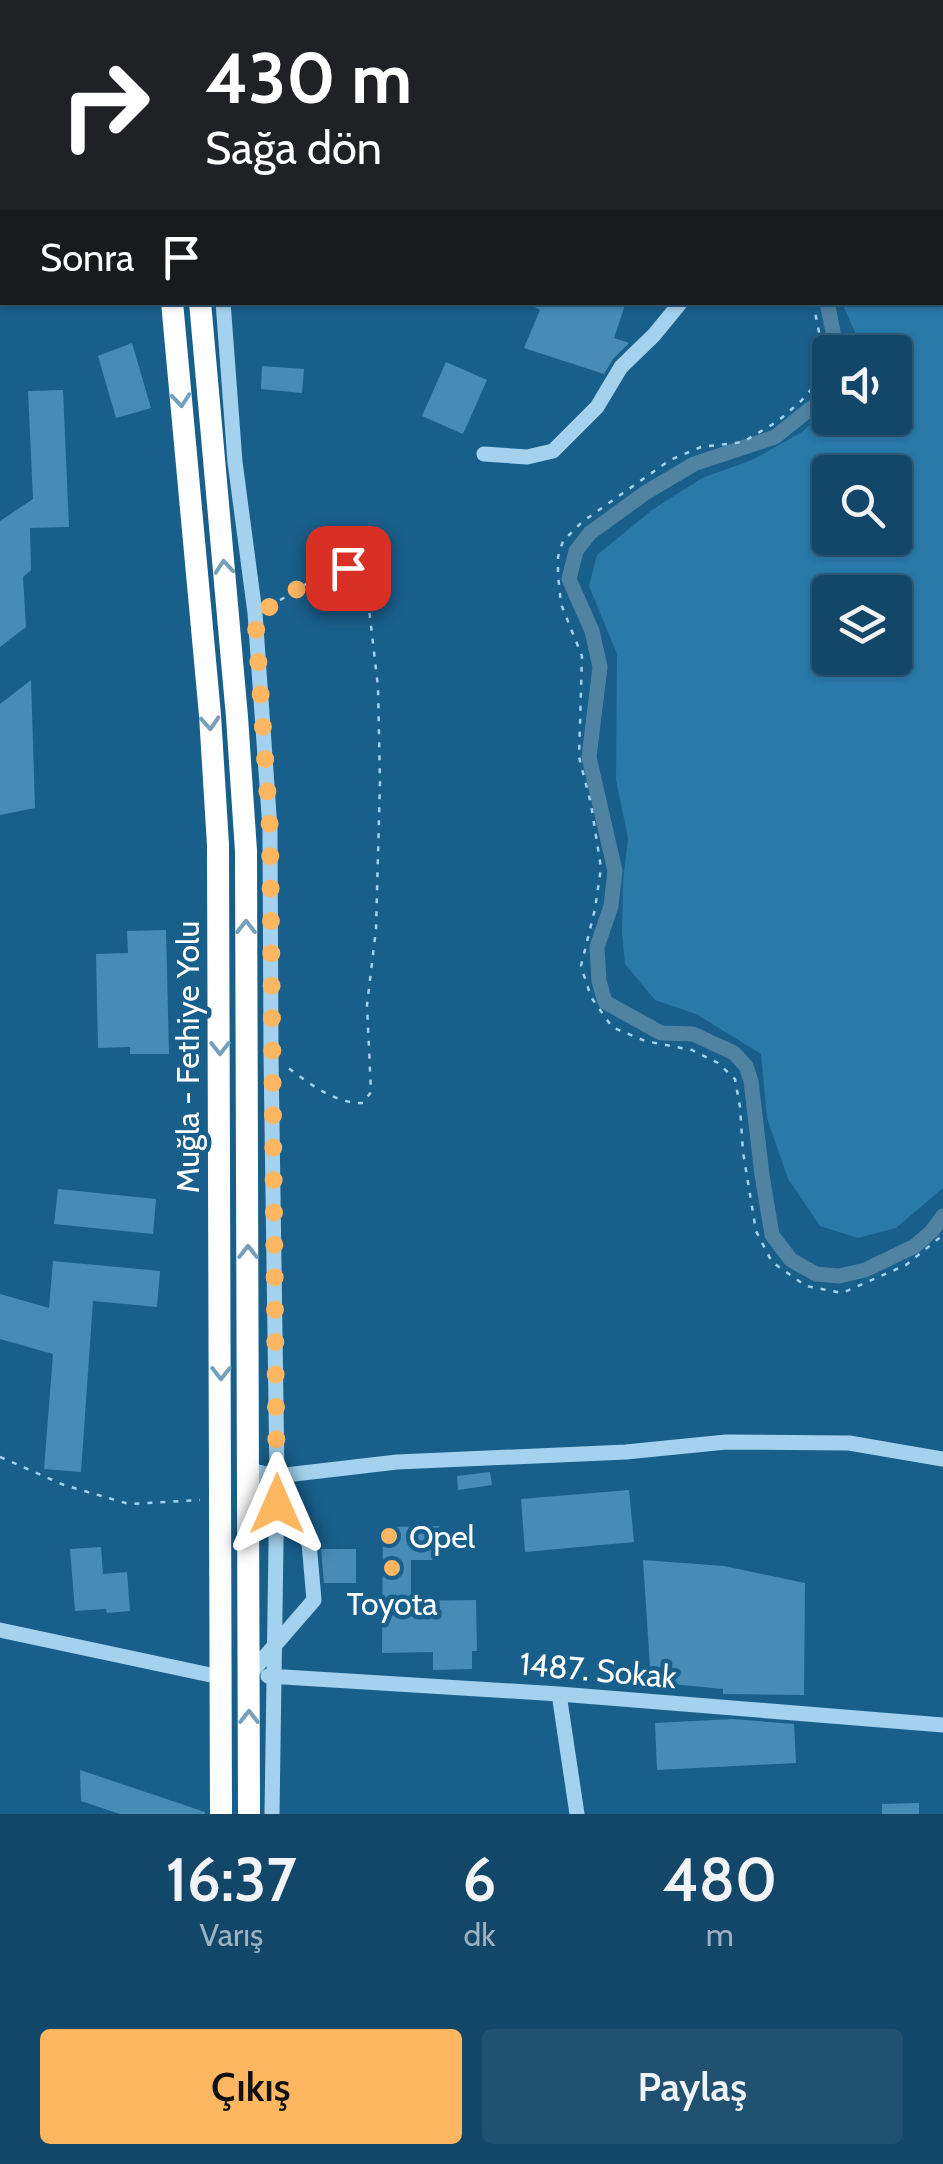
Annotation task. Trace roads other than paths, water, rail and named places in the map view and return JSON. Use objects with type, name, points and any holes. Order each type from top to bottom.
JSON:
[{"type":"highway","name":"Muğla - Fethiye Yolu","points":[[172,305],[218,845],[221,1814]]},
{"type":"highway","name":"Muğla - Fethiye Yolu","points":[[204,308],[246,851],[249,1814]]},
{"type":"street","points":[[223,305],[235,462],[255,613],[270,829],[277,1476],[272,1814]]},
{"type":"street","points":[[484,454],[527,457],[553,451],[597,407],[621,367],[679,305]]},
{"type":"street","points":[[228,616],[255,613]]},
{"type":"street","points":[[248,1470],[277,1476],[398,1462],[626,1452],[726,1442],[849,1443],[943,1460]]},
{"type":"street","points":[[248,1470],[309,1543],[314,1600],[249,1675]]},
{"type":"street","points":[[0,1630],[220,1677]]},
{"type":"street","name":"1487. Sokak","points":[[249,1675],[559,1694],[943,1725]]},
{"type":"street","points":[[559,1694],[577,1814]]},
{"type":"waterway","points":[[828,305],[834,335]]},
{"type":"waterway","points":[[812,407],[775,437],[694,464],[645,493],[590,533],[576,551],[569,579],[592,631],[600,667],[589,757],[615,871],[611,906],[597,947],[599,981],[605,1002],[661,1033],[693,1034],[734,1053],[746,1066],[772,1235],[791,1260],[816,1274],[839,1276],[865,1270],[915,1246],[943,1216]]},
{"type":"place","name":"Opel","points":[[389,1536]]},
{"type":"place","name":"Toyota","points":[[392,1568]]}]
